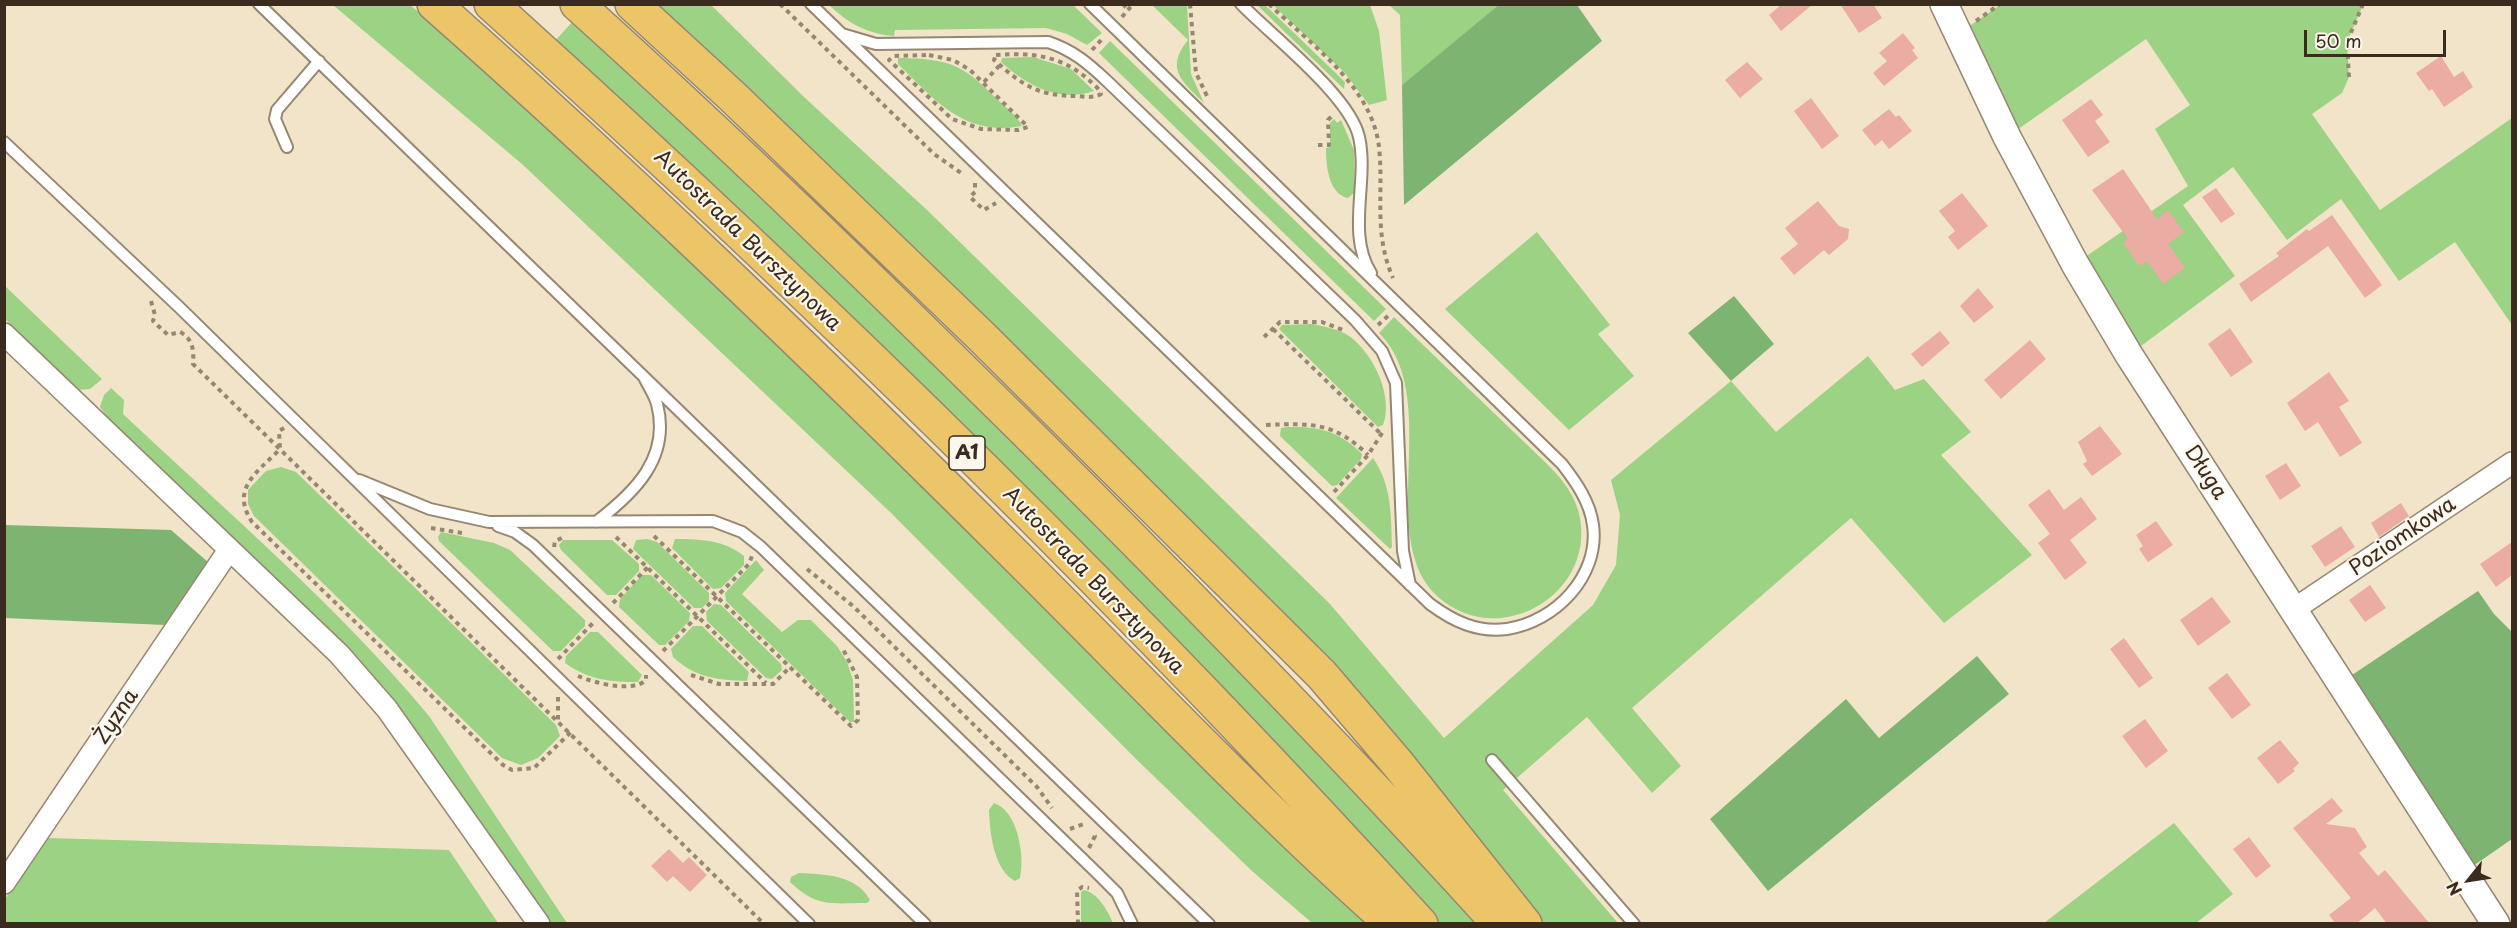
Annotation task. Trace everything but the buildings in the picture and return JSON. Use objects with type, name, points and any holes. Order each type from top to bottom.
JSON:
[{"type":"highway","points":[[434,4],[531,90],[896,437],[1242,786],[1392,924]]},
{"type":"highway","name":"Autostrada Bursztynowa","points":[[491,4],[679,176],[995,481],[1346,841],[1421,924]]},
{"type":"highway","points":[[632,4],[733,97],[982,337],[1322,675],[1398,764],[1525,924]]},
{"type":"highway","name":"A1","points":[[578,7],[736,150],[1114,520],[1390,804],[1499,924]]},
{"type":"street","name":"Długa","points":[[1944,4],[2007,137],[2075,264],[2129,355],[2496,924]]},
{"type":"street","points":[[4,334],[339,654],[387,710],[538,924]]},
{"type":"street","name":"Poziomkowa","points":[[2293,610],[2512,463]]},
{"type":"street","name":"Żyzna","points":[[4,883],[229,550]]},
{"type":"lane","points":[[259,4],[1209,924]]},
{"type":"lane","points":[[510,4],[545,53]]},
{"type":"lane","points":[[811,4],[1410,585],[1449,619],[1467,626],[1507,629],[1532,622],[1554,608],[1581,583],[1590,556],[1593,526],[1586,501],[1562,464],[1090,4]]},
{"type":"lane","points":[[1241,4],[1330,91],[1353,120],[1359,136],[1363,163],[1361,253],[1380,286]]},
{"type":"lane","points":[[839,33],[876,44],[1048,42],[1064,47],[1084,59],[1321,287],[1382,351],[1396,383],[1403,551],[1410,585]]},
{"type":"lane","points":[[287,147],[275,119],[277,110],[319,61]]},
{"type":"lane","points":[[4,142],[293,419],[809,924]]},
{"type":"lane","points":[[590,522],[627,498],[641,482],[657,448],[657,404],[641,372]]},
{"type":"lane","points":[[351,476],[409,502],[436,511],[489,522],[515,532],[533,545],[925,924]]},
{"type":"lane","points":[[489,522],[713,521],[728,525],[756,542],[1098,874],[1117,894],[1132,924]]},
{"type":"lane","points":[[1492,760],[1634,924]]},
{"type":"path","points":[[780,4],[934,154],[973,181],[976,189],[970,197],[984,210],[994,202],[1001,207],[1010,198]]},
{"type":"path","points":[[1123,4],[1128,10]]},
{"type":"path","points":[[1120,20],[1134,4]]},
{"type":"path","points":[[1190,4],[1196,73],[1208,99]]},
{"type":"path","points":[[1958,34],[2000,4]]},
{"type":"path","points":[[2349,77],[2347,42],[2363,4]]},
{"type":"path","points":[[894,56],[939,57],[964,65],[984,82],[1029,127],[1018,130],[981,129],[952,119],[891,62],[890,58],[894,56]]},
{"type":"path","points":[[996,56],[1057,58],[1075,68],[1101,94],[1094,97],[1048,95],[1020,83],[1000,65],[994,60],[996,56]]},
{"type":"path","points":[[984,82],[1000,65]]},
{"type":"path","points":[[146,296],[154,307],[153,321],[168,335],[175,332],[185,335],[193,346],[193,364],[571,732],[764,924]]},
{"type":"path","points":[[1264,337],[1280,322],[1312,321],[1335,326],[1349,333]]},
{"type":"path","points":[[1273,328],[1381,434]]},
{"type":"path","points":[[293,419],[279,431],[280,449],[247,484],[242,494],[244,505],[252,522],[503,765],[512,770],[534,768],[571,732]]},
{"type":"path","points":[[1326,485],[1334,492],[1368,455],[1388,421]]},
{"type":"path","points":[[1271,432],[1263,425],[1309,423],[1346,436],[1368,455]]},
{"type":"path","points":[[429,536],[436,511]]},
{"type":"path","points":[[586,537],[590,522]]},
{"type":"path","points":[[431,528],[471,534]]},
{"type":"path","points":[[555,548],[553,544],[558,538],[626,536]]},
{"type":"path","points":[[644,536],[664,536]]},
{"type":"path","points":[[654,536],[851,726],[857,723],[857,677],[845,650],[825,630],[836,620]]},
{"type":"path","points":[[616,537],[767,684]]},
{"type":"path","points":[[745,553],[751,557]]},
{"type":"path","points":[[612,603],[648,567]]},
{"type":"path","points":[[604,596],[621,611]]},
{"type":"path","points":[[584,615],[601,631]]},
{"type":"path","points":[[557,660],[592,623]]},
{"type":"path","points":[[549,651],[565,668]]},
{"type":"path","points":[[661,651],[668,657]]},
{"type":"path","points":[[683,670],[709,682],[773,684],[789,668]]},
{"type":"path","points":[[570,671],[589,681],[623,686],[646,682],[646,676],[642,672]]},
{"type":"path","points":[[1078,924],[1077,891],[1085,886],[1092,890]]},
{"type":"green space","points":[[1500,4],[1577,5],[1602,41],[1404,205],[1402,85]]},
{"type":"green space","points":[[333,5],[410,5],[522,96],[1380,923],[1312,923],[1252,871],[1136,759],[890,512],[522,164]]},
{"type":"green space","points":[[652,5],[711,5],[804,97],[926,209],[1330,604],[1444,738],[1593,605],[1616,565],[1620,515],[1611,480],[1731,381],[1776,432],[1868,356],[1895,390],[1924,379],[1971,432],[1941,455],[2032,555],[1944,623],[1851,518],[1632,708],[1681,766],[1652,793],[1587,717],[1503,790],[1618,923],[1538,923],[1456,822]]},
{"type":"green space","points":[[829,5],[1073,5],[1102,33],[1087,45],[1067,34],[1046,28],[895,30],[894,36],[884,35],[858,26]]},
{"type":"green space","points":[[1152,5],[1187,5],[1191,74],[1204,103],[1183,81],[1177,67],[1177,59],[1188,40]]},
{"type":"green space","points":[[1257,5],[1265,5],[1345,82],[1344,89]]},
{"type":"green space","points":[[1273,5],[1370,5],[1379,31],[1387,100],[1369,105],[1345,73]]},
{"type":"green space","points":[[1389,5],[1500,5],[1402,85],[1400,15]]},
{"type":"green space","points":[[2000,5],[2363,5],[2347,42],[2349,77],[2342,93],[2312,114],[2380,210],[2512,118],[2512,325],[2455,242],[2399,281],[2341,199],[2287,240],[2233,167],[2183,205],[2235,276],[2129,355],[2075,264],[2188,186],[2155,129],[2190,105],[2146,39],[2007,137],[1958,34]]},
{"type":"green space","points":[[575,19],[691,126],[1176,600],[1483,923],[1439,923],[1350,828],[553,43]]},
{"type":"green space","points":[[1110,41],[1386,309],[1374,321],[1099,53]]},
{"type":"green space","points":[[1033,57],[1071,69],[1094,91],[1068,95],[1044,90],[1021,78],[1001,62],[1002,58]]},
{"type":"green space","points":[[898,58],[931,60],[955,66],[976,79],[1018,119],[1022,126],[1002,128],[983,126],[952,113],[898,64]]},
{"type":"green space","points":[[1334,119],[1337,123],[1341,120],[1354,150],[1355,192],[1348,198],[1336,191],[1328,170],[1326,148],[1330,147],[1330,123]]},
{"type":"green space","points":[[1537,232],[1610,325],[1598,334],[1634,376],[1569,430],[1445,309]]},
{"type":"green space","points":[[4,285],[102,379],[90,389],[79,390],[70,384],[5,319]]},
{"type":"green space","points":[[1734,296],[1774,344],[1731,381],[1688,333]]},
{"type":"green space","points":[[1394,317],[1545,462],[1569,490],[1578,510],[1581,540],[1574,566],[1560,588],[1539,605],[1515,615],[1488,618],[1462,612],[1437,596],[1419,570],[1410,539],[1407,393],[1398,361],[1379,333]]},
{"type":"green space","points":[[1313,324],[1332,328],[1349,336],[1366,353],[1379,376],[1386,401],[1383,425],[1378,427],[1279,329],[1282,325]]},
{"type":"green space","points":[[111,388],[124,400],[123,414],[320,598],[394,675],[429,716],[567,923],[548,923],[333,636],[108,418],[100,407],[104,395]]},
{"type":"green space","points":[[1281,428],[1319,429],[1337,435],[1362,454],[1361,459],[1337,485],[1332,486],[1280,436]]},
{"type":"green space","points":[[1373,458],[1387,490],[1391,523],[1392,547],[1390,549],[1336,498]]},
{"type":"green space","points":[[281,467],[296,472],[556,725],[560,736],[538,758],[521,765],[502,758],[254,516],[248,504],[248,490],[266,471]]},
{"type":"green space","points":[[5,525],[171,530],[208,562],[165,625],[5,618]]},
{"type":"green space","points":[[441,532],[494,543],[510,550],[585,620],[585,626],[561,651],[553,651],[439,541],[438,537]]},
{"type":"green space","points":[[647,539],[657,542],[709,593],[709,601],[702,608],[694,608],[633,549],[636,540]]},
{"type":"green space","points":[[675,539],[703,540],[728,547],[744,556],[744,565],[721,588],[713,589],[672,548]]},
{"type":"green space","points":[[563,540],[612,540],[639,564],[639,571],[616,595],[607,595],[561,550],[559,545]]},
{"type":"green space","points":[[756,560],[764,570],[742,594],[782,632],[798,620],[811,620],[837,646],[847,662],[853,680],[854,722],[850,722],[726,601],[725,593]]},
{"type":"green space","points":[[642,575],[651,575],[690,613],[689,621],[665,645],[659,645],[619,607],[620,599]]},
{"type":"green space","points":[[2478,591],[2494,614],[2512,632],[2512,839],[2463,873],[2337,685]]},
{"type":"green space","points":[[714,604],[721,605],[781,664],[782,670],[772,679],[766,678],[707,621],[706,612]]},
{"type":"green space","points":[[693,626],[702,626],[749,672],[747,681],[726,680],[699,674],[673,657],[671,649]]},
{"type":"green space","points":[[590,632],[598,632],[642,675],[638,682],[600,679],[565,663],[566,656]]},
{"type":"green space","points":[[1977,656],[2009,694],[1768,891],[1710,819],[1846,699],[1879,738]]},
{"type":"green space","points":[[994,803],[1009,815],[1018,835],[1021,869],[1020,878],[1015,881],[1002,868],[994,849],[989,810]]},
{"type":"green space","points":[[2174,823],[2233,894],[2196,923],[2044,923]]},
{"type":"green space","points":[[48,838],[449,850],[498,923],[5,924],[5,899]]},
{"type":"green space","points":[[799,873],[829,875],[848,881],[857,885],[870,900],[867,903],[844,903],[817,900],[790,882],[791,877]]},
{"type":"green space","points":[[1084,890],[1098,899],[1113,923],[1081,923],[1081,892]]}]
